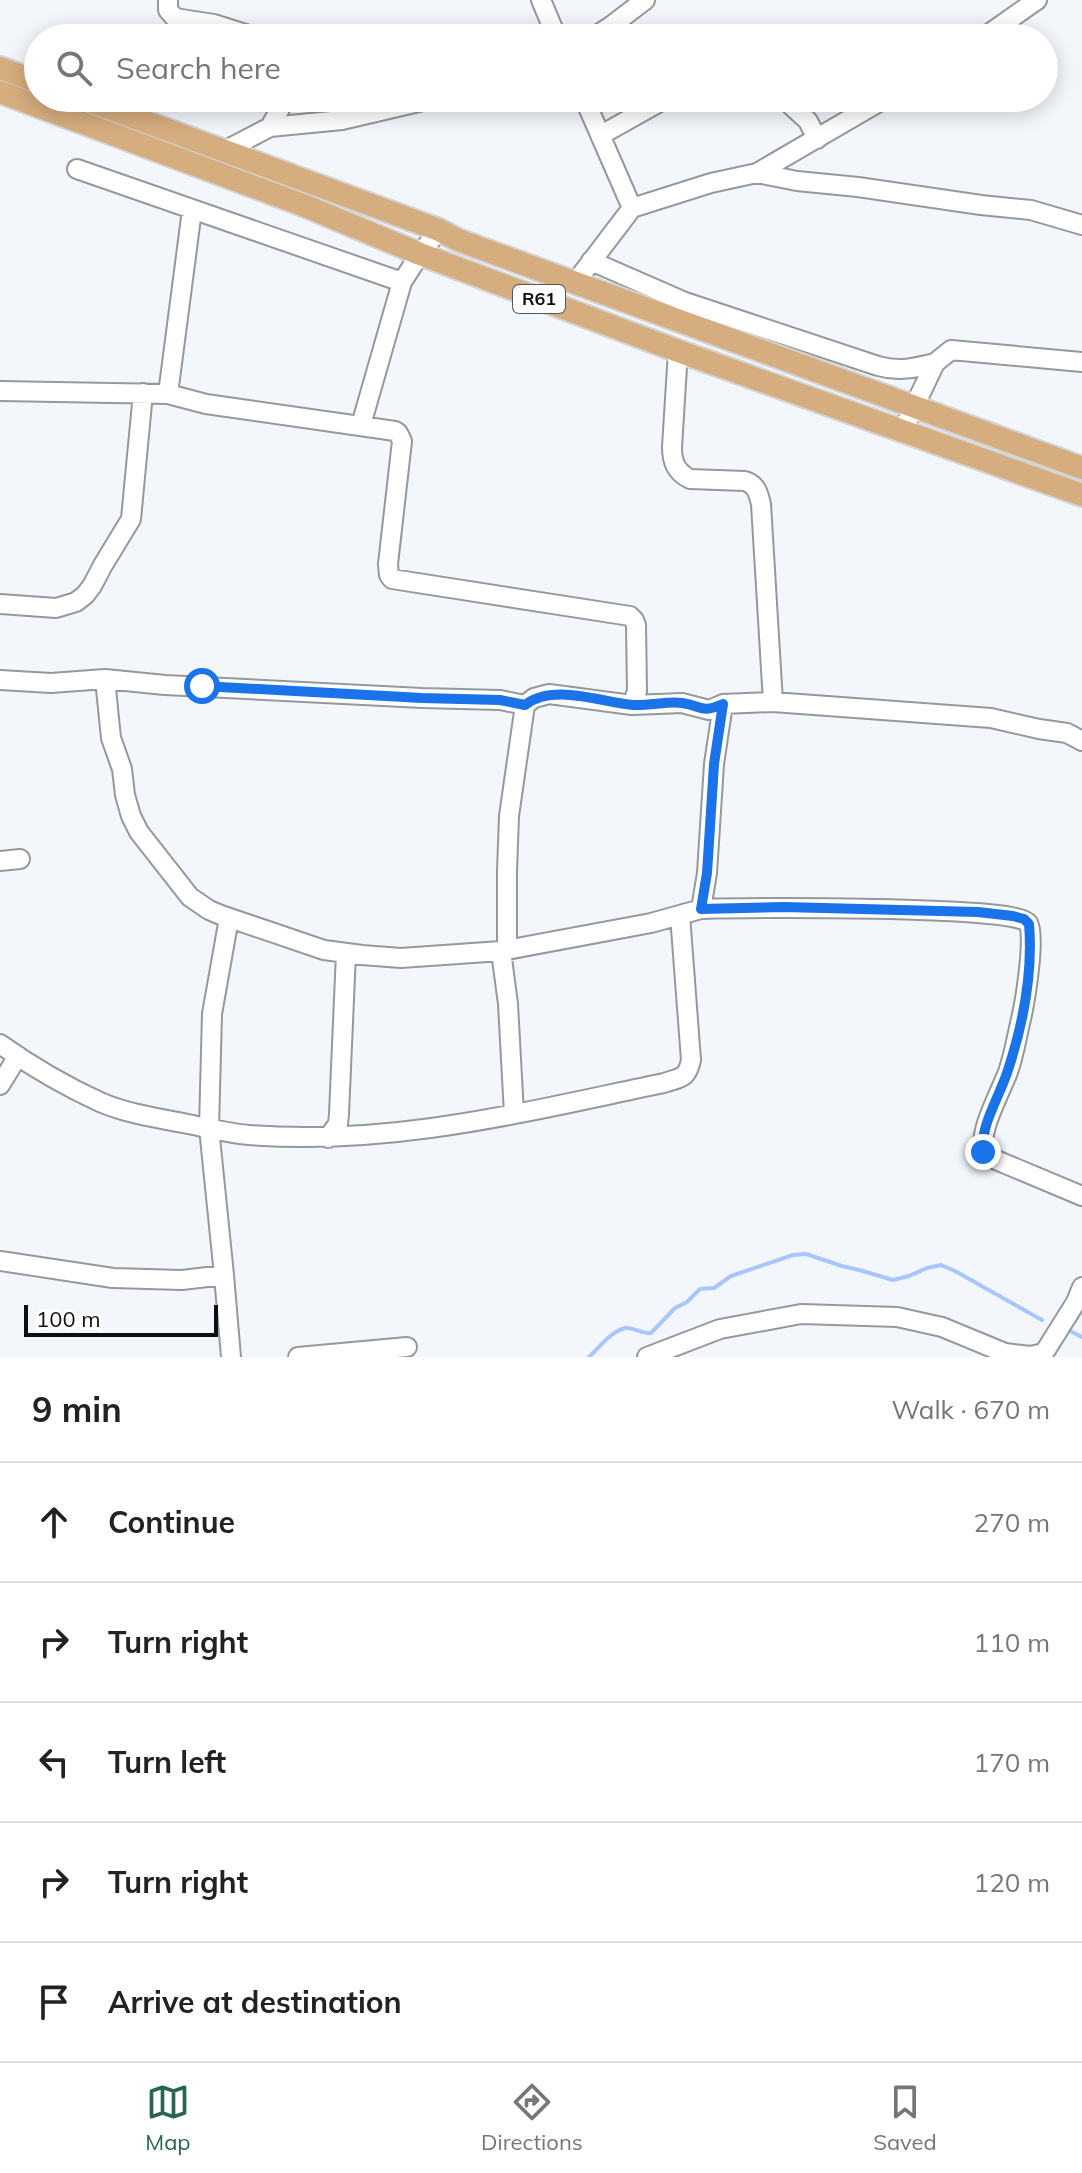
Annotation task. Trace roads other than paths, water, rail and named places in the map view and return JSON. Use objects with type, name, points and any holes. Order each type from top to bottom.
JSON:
[{"type":"main road","points":[[0,68],[24,77]]},
{"type":"main road","name":"R61","points":[[0,92],[24,101]]},
{"type":"main road","name":"R61","points":[[54,112],[678,351],[1082,495]]},
{"type":"main road","name":"R61","points":[[119,112],[439,230],[458,240],[1082,468]]},
{"type":"street","points":[[168,0],[168,10],[175,18],[214,24]]},
{"type":"street","points":[[541,0],[551,24]]},
{"type":"street","points":[[614,24],[645,0]]},
{"type":"street","points":[[1003,24],[1037,0]]},
{"type":"street","points":[[270,127],[278,112]]},
{"type":"street","points":[[224,151],[270,127],[342,120],[376,112]]},
{"type":"street","points":[[590,112],[632,208]]},
{"type":"street","points":[[601,135],[642,112]]},
{"type":"street","points":[[799,112],[808,121],[817,139]]},
{"type":"street","points":[[575,283],[632,208],[711,183],[757,173],[862,112]]},
{"type":"street","points":[[77,169],[402,282]]},
{"type":"street","points":[[757,173],[797,181],[1031,210],[1082,225]]},
{"type":"street","points":[[168,394],[192,210]]},
{"type":"street","points":[[361,425],[402,282],[439,230]]},
{"type":"street","points":[[591,261],[685,302],[892,370],[908,370],[935,363],[951,350],[1082,362]]},
{"type":"street","points":[[678,351],[672,447],[675,467],[690,479],[745,481],[758,490],[773,702]]},
{"type":"street","points":[[903,430],[935,363]]},
{"type":"street","points":[[0,391],[168,394],[206,404],[395,431],[402,441],[388,564],[392,579],[630,616],[636,625],[637,691],[632,705]]},
{"type":"street","points":[[0,604],[56,608],[76,602],[92,586],[131,519],[143,393]]},
{"type":"street","points":[[0,680],[51,683],[105,679],[165,685],[500,700],[525,705]]},
{"type":"street","points":[[105,679],[111,738],[122,769],[131,816],[139,832],[190,897],[209,910],[311,946],[401,958],[504,951],[651,923],[701,909],[784,907],[978,912],[1024,919],[1029,924],[1030,935],[1023,1010],[1009,1069],[983,1134],[983,1152],[1082,1196]]},
{"type":"street","points":[[514,1114],[504,951],[509,816],[525,705],[534,698],[549,694],[632,705],[682,703],[709,710],[723,704],[773,702],[991,718],[1067,733],[1082,741]]},
{"type":"street","points":[[701,909],[707,873],[714,764],[723,704]]},
{"type":"street","points":[[0,861],[20,859]]},
{"type":"street","points":[[0,1044],[103,1103],[153,1117],[246,1135],[328,1138],[453,1126],[664,1083],[689,1072],[691,1060],[680,915]]},
{"type":"street","points":[[229,918],[212,1014],[209,1128],[231,1357]]},
{"type":"street","points":[[328,1138],[338,1124],[339,1114],[346,953]]},
{"type":"street","points":[[0,1085],[18,1056]]},
{"type":"street","points":[[0,1261],[113,1278],[182,1280],[224,1275]]},
{"type":"street","points":[[647,1357],[720,1329],[801,1314],[897,1317],[942,1327],[1005,1353],[1030,1356],[1044,1353],[1082,1287]]},
{"type":"street","points":[[298,1357],[407,1347]]},
{"type":"waterway","points":[[589,1357],[610,1337],[625,1328],[651,1333],[675,1308],[687,1302],[700,1289],[714,1288],[731,1276],[793,1255],[806,1254],[893,1280],[941,1265],[1042,1320]]},
{"type":"waterway","points":[[1072,1332],[1082,1337]]}]
